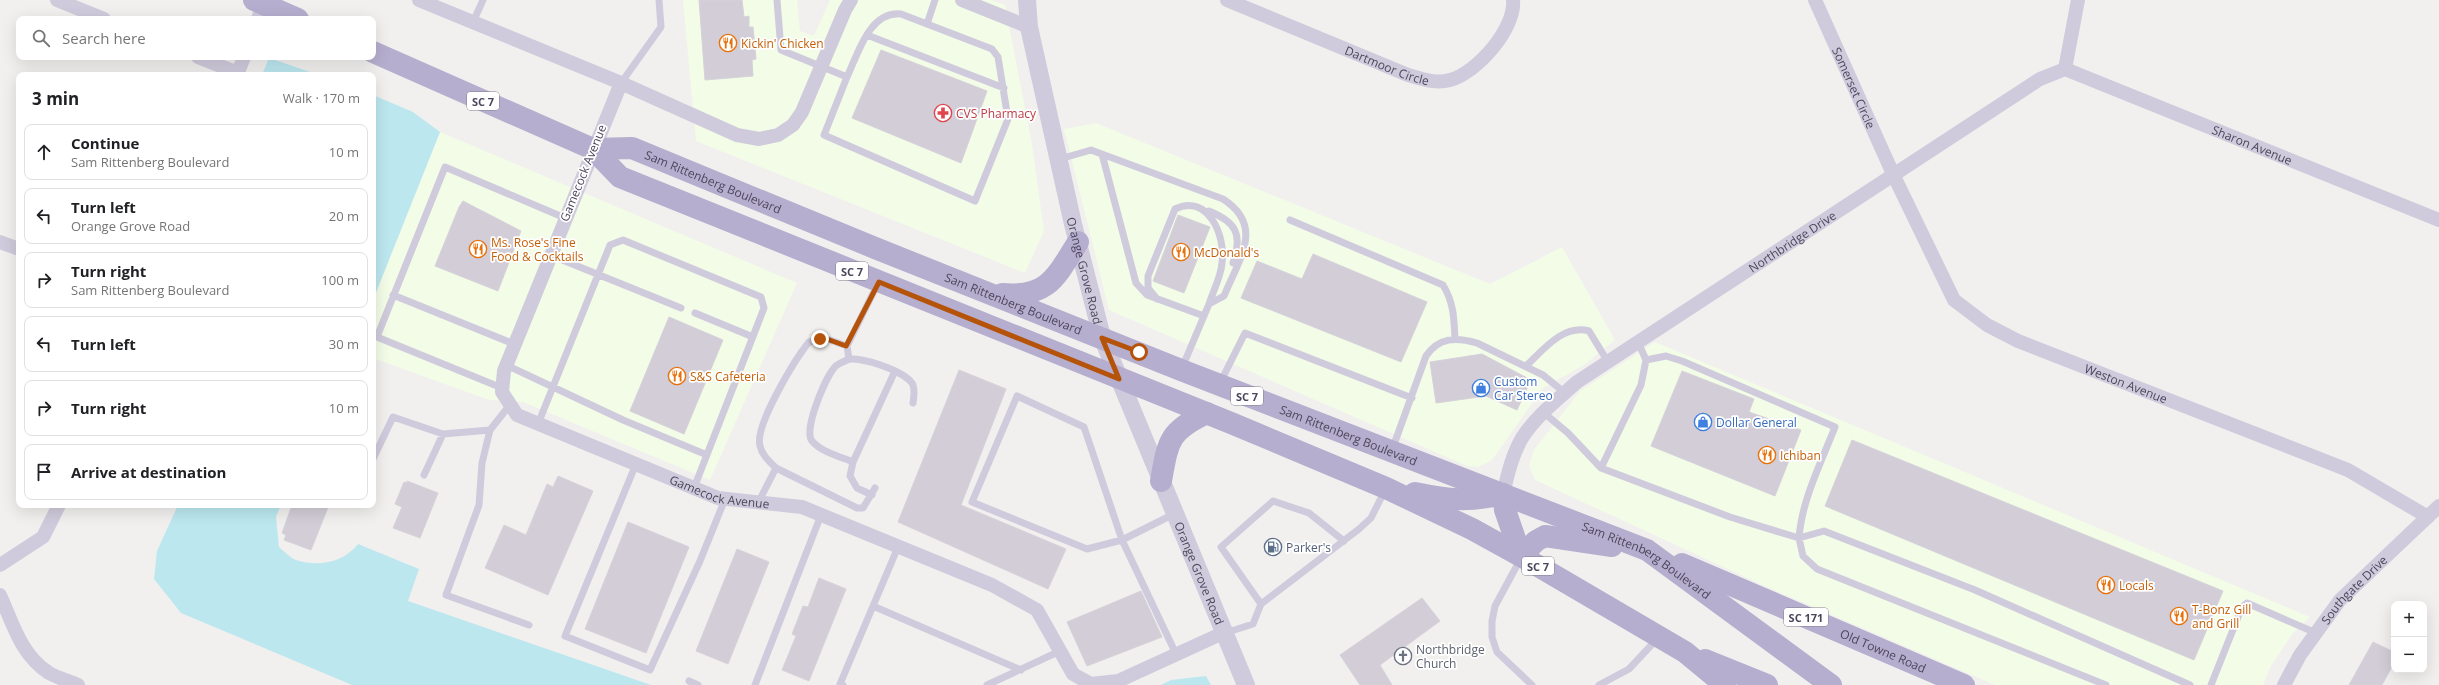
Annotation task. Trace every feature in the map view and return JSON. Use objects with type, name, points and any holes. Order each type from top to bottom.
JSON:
[{"type":"main road","points":[[258,8],[287,16]]},
{"type":"main road","name":"Sam Rittenberg Boulevard","points":[[376,53],[593,149],[620,177],[1119,379],[1207,413],[1386,488],[1472,529],[1522,556],[1685,652],[1725,685]]},
{"type":"main road","name":"Sam Rittenberg Boulevard","points":[[593,149],[632,148],[1181,370],[1392,450],[1647,550],[1725,606],[1830,685]]},
{"type":"main road","points":[[988,292],[1022,296],[1042,288],[1058,275],[1078,242]]},
{"type":"main road","points":[[1161,481],[1168,444],[1179,429],[1207,413]]},
{"type":"main road","points":[[1386,488],[1458,500],[1475,500],[1502,494],[1505,510],[1522,556],[1536,540],[1545,536],[1647,550]]},
{"type":"main road","name":"Old Towne Road","points":[[1647,550],[1743,589],[1964,685]]},
{"type":"main road","points":[[1685,652],[1767,685]]},
{"type":"street","points":[[58,0],[97,16]]},
{"type":"street","points":[[419,0],[621,83],[737,135],[759,139],[778,135],[793,125],[802,112],[845,10],[851,0]]},
{"type":"street","points":[[962,0],[1029,27]]},
{"type":"street","name":"Orange Grove Road","points":[[1027,0],[1029,27],[1058,160],[1102,338],[1223,633],[1246,685]]},
{"type":"street","name":"Dartmoor Circle","points":[[1227,0],[1408,76],[1432,82],[1450,80],[1465,74],[1490,52],[1507,27],[1513,0]]},
{"type":"street","name":"Somerset Circle","points":[[1815,0],[1893,174]]},
{"type":"street","points":[[2065,69],[2078,0]]},
{"type":"street","points":[[205,60],[233,72]]},
{"type":"street","points":[[239,72],[243,60]]},
{"type":"street","name":"Northbridge Drive","points":[[1502,494],[1511,462],[1522,438],[1577,382],[2040,79],[2065,69]]},
{"type":"street","name":"Sharon Avenue","points":[[2065,69],[2439,220]]},
{"type":"street","name":"Gamecock Avenue","points":[[502,388],[506,365],[514,344],[621,83]]},
{"type":"street","name":"Weston Avenue","points":[[1893,174],[1954,300],[1988,325],[2018,341],[2348,470],[2428,517]]},
{"type":"street","points":[[0,242],[16,248]]},
{"type":"street","points":[[502,388],[502,392],[509,406]]},
{"type":"street","name":"Gamecock Avenue","points":[[509,406],[518,415],[538,424],[694,488],[725,499],[802,508],[992,585],[1038,610],[1073,674],[1091,684],[1118,680],[1223,633]]},
{"type":"street","name":"Southgate Drive","points":[[2284,685],[2300,655],[2340,600],[2439,506]]},
{"type":"street","points":[[0,565],[43,537],[58,508]]},
{"type":"street","points":[[0,595],[24,649],[33,660],[50,674],[78,685]]},
{"type":"lane","points":[[473,22],[483,0]]},
{"type":"lane","points":[[621,83],[661,27],[659,0]]},
{"type":"lane","points":[[777,0],[781,50],[846,77]]},
{"type":"lane","points":[[927,24],[935,0]]},
{"type":"lane","points":[[890,13],[901,14],[927,24],[992,49],[998,57],[1008,119],[976,201],[824,135],[846,77],[867,35],[878,19],[890,13]]},
{"type":"lane","points":[[867,35],[1004,88]]},
{"type":"lane","points":[[1058,160],[1091,150],[1223,199],[1237,208],[1244,218],[1246,239],[1224,296],[1208,304]]},
{"type":"lane","points":[[1102,154],[1132,277],[1140,290],[1158,299],[1204,316]]},
{"type":"lane","points":[[502,388],[376,337],[445,167],[565,218]]},
{"type":"lane","points":[[1158,299],[1148,288],[1148,276],[1175,209],[1185,204],[1225,218],[1233,225],[1237,243],[1235,255],[1219,299]]},
{"type":"lane","points":[[1181,370],[1204,316],[1222,265],[1224,251],[1212,216],[1197,207]]},
{"type":"lane","points":[[1290,220],[1443,285],[1451,298],[1454,315],[1455,339]]},
{"type":"lane","points":[[538,424],[610,245],[623,240],[762,297],[764,308],[694,488]]},
{"type":"lane","points":[[550,255],[598,276],[681,308]]},
{"type":"lane","points":[[849,359],[846,346],[879,282]]},
{"type":"lane","points":[[393,294],[514,344]]},
{"type":"lane","points":[[695,313],[753,337]]},
{"type":"lane","points":[[1526,366],[1560,336],[1569,330],[1579,328],[1589,331],[1608,362]]},
{"type":"lane","points":[[1219,384],[1245,332],[1412,398]]},
{"type":"lane","points":[[846,346],[827,339],[809,342],[797,357],[763,422],[759,444],[765,457],[776,468],[857,508],[863,508],[874,491],[853,484],[850,476],[853,462],[895,371]]},
{"type":"lane","points":[[1392,450],[1426,356],[1432,347],[1445,340],[1455,339],[1477,343],[1543,375],[1565,393]]},
{"type":"lane","points":[[1601,468],[1641,386],[1646,360],[1638,342]]},
{"type":"lane","points":[[1646,360],[1666,356],[1682,361],[1835,428],[1807,497],[1800,521],[1799,538],[1803,556],[1818,569],[2106,685]]},
{"type":"lane","points":[[853,462],[825,450],[813,442],[809,435],[812,416],[834,367],[849,359],[862,358],[895,371],[909,378],[913,384],[913,403]]},
{"type":"lane","points":[[506,365],[623,420],[707,455]]},
{"type":"lane","points":[[1175,514],[1122,540],[1087,549],[972,502],[1017,396],[1084,427],[1122,540],[1176,654]]},
{"type":"lane","points":[[509,406],[490,430],[482,463],[479,505],[446,595],[529,625]]},
{"type":"lane","points":[[1544,414],[1568,433],[1601,468],[1730,518],[1799,538],[1824,531],[1975,590],[2190,685]]},
{"type":"lane","points":[[376,453],[393,417],[443,434],[490,430]]},
{"type":"lane","points":[[424,475],[443,434]]},
{"type":"lane","points":[[636,464],[565,636],[650,670],[700,561],[725,499]]},
{"type":"lane","points":[[758,503],[776,468]]},
{"type":"lane","points":[[1223,633],[1253,624],[1261,604],[1344,541],[1371,518],[1386,488]]},
{"type":"lane","points":[[1261,604],[1221,547],[1273,501],[1309,513],[1344,541]]},
{"type":"lane","points":[[755,685],[821,515]]},
{"type":"lane","points":[[843,685],[840,684],[898,546]]},
{"type":"lane","points":[[1522,556],[1495,606],[1493,613],[1492,637],[1497,652],[1532,685]]},
{"type":"lane","points":[[2211,685],[2242,607],[2247,603],[2316,633]]},
{"type":"lane","points":[[873,606],[1021,670]]},
{"type":"lane","points":[[1599,685],[1629,669],[1659,637]]},
{"type":"lane","points":[[987,685],[1060,651]]},
{"type":"lane","points":[[689,681],[698,685]]},
{"type":"shaded area","points":[[683,0],[797,0],[800,31],[814,36],[830,0],[992,0],[1005,5],[1032,144],[1044,231],[1025,273],[696,141]]},
{"type":"shaded area","points":[[268,60],[275,60],[310,72],[263,72]]},
{"type":"shaded area","points":[[376,96],[413,112],[440,132],[376,292]]},
{"type":"shaded area","points":[[1096,123],[1490,284],[1562,247],[1615,340],[1584,365],[1543,388],[1492,460],[1478,467],[1467,466],[1109,310],[1064,129]]},
{"type":"shaded area","points":[[440,132],[797,283],[710,480],[523,402],[489,400],[376,359],[376,292]]},
{"type":"shaded area","points":[[1655,342],[2310,617],[2292,634],[2271,666],[2263,685],[1995,685],[1769,588],[1535,480],[1529,466],[1534,450],[1580,391]]},
{"type":"shaded area","points":[[177,508],[280,508],[276,517],[279,547],[296,560],[313,563],[330,562],[345,556],[358,544],[419,569],[408,601],[651,685],[352,685],[181,613],[154,579],[157,551]]},
{"type":"shaded area","points":[[1206,676],[1211,685],[1161,685],[1171,680]]},
{"type":"building","name":"Kickin' Chicken","points":[[699,0],[742,0],[744,17],[749,16],[749,27],[753,27],[756,59],[752,60],[753,76],[705,80]]},
{"type":"building","name":"CVS Pharmacy","points":[[881,50],[987,91],[961,163],[852,118]]},
{"type":"building","name":"Ms. Rose's Fine Food & Cocktails","points":[[463,201],[521,231],[498,291],[435,266],[459,207]]},
{"type":"building","name":"McDonald's","points":[[1178,215],[1210,227],[1184,293],[1153,281]]},
{"type":"building","points":[[1313,254],[1427,302],[1401,362],[1241,298],[1257,261],[1302,279]]},
{"type":"building","name":"S&S Cafeteria","points":[[669,317],[723,340],[684,434],[630,411]]},
{"type":"building","name":"Custom Car Stereo","points":[[1482,354],[1531,380],[1517,410],[1486,396],[1436,403],[1430,362]]},
{"type":"building","points":[[959,370],[1006,389],[961,505],[1066,549],[1048,589],[898,522]]},
{"type":"building","name":"Dollar General","points":[[1682,371],[1754,399],[1749,412],[1801,430],[1775,496],[1651,446]]},
{"type":"building","points":[[1852,440],[2223,591],[2194,660],[1825,506]]},
{"type":"building","points":[[558,476],[593,491],[548,595],[485,568],[504,525],[526,535],[547,484],[553,487]]},
{"type":"building","points":[[407,481],[438,493],[420,538],[393,528],[402,507],[395,504],[404,482],[407,483]]},
{"type":"building","points":[[291,508],[328,508],[311,550],[284,540],[286,535],[282,533]]},
{"type":"building","points":[[628,522],[689,547],[646,653],[585,629]]},
{"type":"building","points":[[737,549],[769,562],[728,664],[696,651]]},
{"type":"building","points":[[819,578],[846,589],[809,681],[782,670],[796,636],[792,634],[803,606],[808,607]]},
{"type":"building","points":[[1141,591],[1162,637],[1087,666],[1067,622]]},
{"type":"building","points":[[1422,598],[1440,621],[1380,665],[1392,685],[1360,685],[1340,655]]},
{"type":"building","points":[[2373,642],[2391,651],[2391,668],[2382,685],[2349,685]]},
{"type":"place","name":"Kickin' Chicken","points":[[728,43]]},
{"type":"place","name":"CVS Pharmacy","points":[[943,113]]},
{"type":"place","name":"Ms. Rose's Fine Food & Cocktails","points":[[478,249]]},
{"type":"place","name":"McDonald's","points":[[1181,252]]},
{"type":"place","name":"S&S Cafeteria","points":[[677,376]]},
{"type":"place","name":"Custom Car Stereo","points":[[1481,388]]},
{"type":"place","name":"Dollar General","points":[[1703,422]]},
{"type":"place","name":"Ichiban","points":[[1767,455]]},
{"type":"place","name":"Parker's","points":[[1273,547]]},
{"type":"place","name":"Locals","points":[[2106,585]]},
{"type":"place","name":"T-Bonz Gill and Grill","points":[[2179,616]]},
{"type":"place","name":"Northbridge Church","points":[[1403,656]]},
{"type":"route","points":[[820,339],[827,339],[846,346],[879,282],[1119,379],[1102,338],[1139,352]]}]
